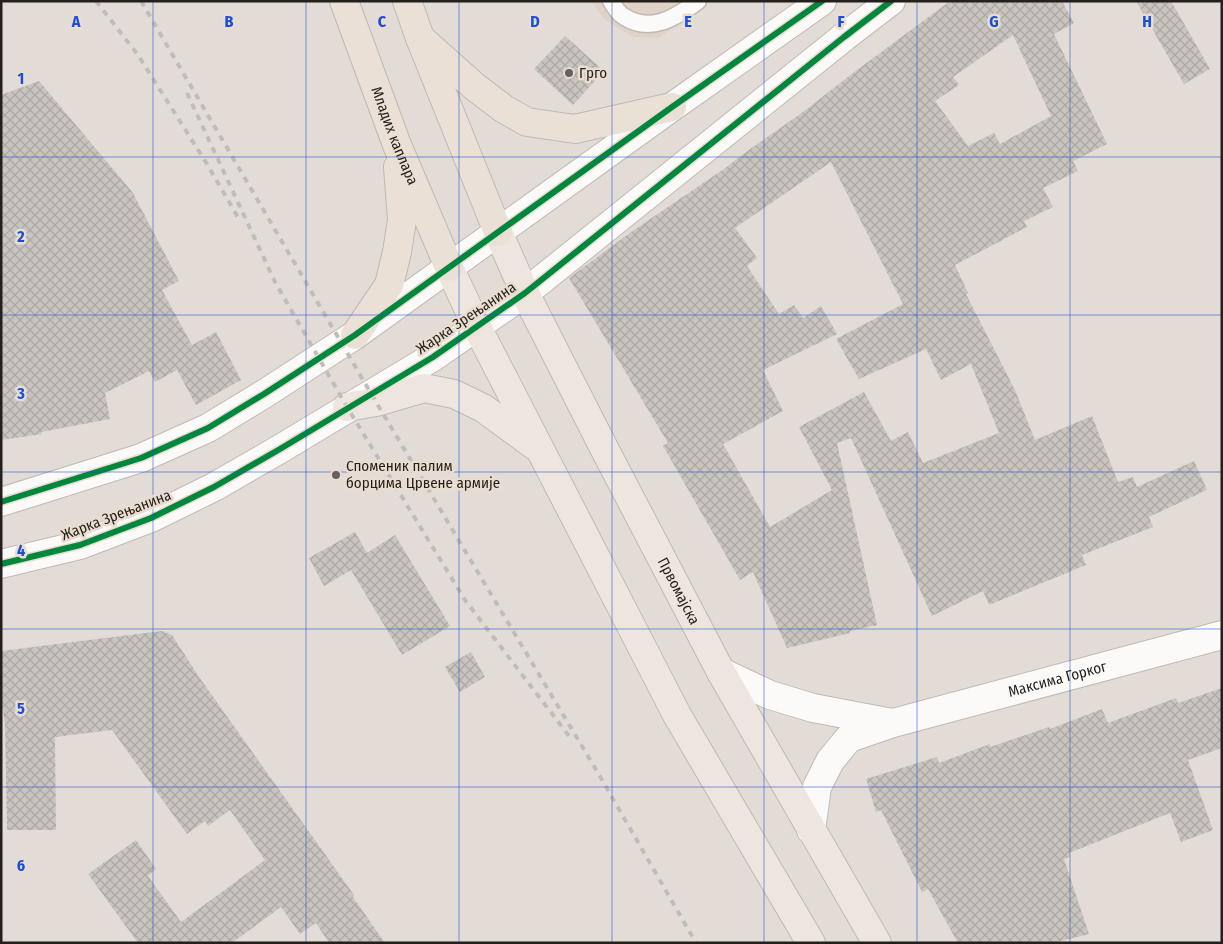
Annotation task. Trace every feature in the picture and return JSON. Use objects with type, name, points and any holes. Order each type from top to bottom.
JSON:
[{"type":"highway","name":"Младих каплара","points":[[344,1],[397,145],[449,267]]},
{"type":"highway","points":[[414,5],[420,38],[498,232]]},
{"type":"highway","points":[[420,38],[475,87],[504,109],[527,122],[575,129],[672,107]]},
{"type":"highway","points":[[355,335],[389,285],[397,252],[402,220],[397,145]]},
{"type":"main road","name":"Првомајска","points":[[498,232],[525,293],[648,535],[721,672],[877,943]]},
{"type":"main road","points":[[449,267],[477,327],[677,715],[810,943]]},
{"type":"main road","points":[[348,407],[376,402],[424,388],[454,394],[483,408],[540,450]]},
{"type":"street","name":"Жарка Зрењанина","points":[[1,564],[80,545],[151,518],[222,482],[280,449],[433,357],[525,293],[891,1]]},
{"type":"street","points":[[1,502],[141,458],[208,428],[264,394],[355,335],[819,2]]},
{"type":"street","name":"Максима Горког","points":[[811,830],[817,787],[830,761],[849,738],[893,724],[1222,635]]},
{"type":"street","points":[[721,672],[770,695],[812,708],[893,724]]},
{"type":"lane","points":[[611,1],[622,15],[637,23],[656,24],[672,18],[698,1]]},
{"type":"shaded area","points":[[591,1],[710,1],[658,38],[633,37],[604,19]]},
{"type":"building","points":[[950,1],[1062,1],[1074,23],[1054,34],[1107,144],[1073,161],[1078,171],[1043,188],[1053,207],[1024,221],[1027,227],[955,265],[968,293],[966,294],[1015,390],[1035,440],[1092,416],[1118,482],[1133,477],[1137,487],[1194,461],[1207,490],[1149,517],[1153,527],[1082,555],[1086,565],[989,605],[983,591],[932,616],[851,438],[837,443],[877,625],[787,648],[753,572],[740,580],[663,446],[668,443],[569,278],[631,232],[724,169],[803,112]],"holes":[[[1013,35],[1051,116],[1000,144],[994,133],[968,146],[935,101],[959,85],[953,77]],[[831,162],[903,304],[836,339],[859,379],[926,349],[941,380],[971,364],[999,433],[923,463],[908,432],[891,441],[864,392],[799,427],[832,490],[770,527],[723,444],[783,411],[763,370],[837,334],[821,306],[803,318],[794,305],[779,314],[747,266],[757,258],[735,228]]]},
{"type":"building","points":[[1136,1],[1171,1],[1210,69],[1184,84]]},
{"type":"building","points":[[565,36],[604,71],[573,105],[534,69]]},
{"type":"building","points":[[39,81],[133,193],[179,281],[162,290],[192,345],[216,332],[241,380],[196,405],[177,370],[155,382],[149,371],[105,393],[110,419],[41,432],[42,434],[1,440],[1,95]]},
{"type":"building","points":[[355,532],[367,553],[395,535],[450,626],[402,655],[351,570],[324,586],[309,558]]},
{"type":"building","points":[[162,631],[172,635],[199,677],[354,895],[353,897],[385,943],[329,943],[316,923],[300,934],[281,907],[232,943],[138,943],[88,874],[136,840],[156,869],[148,876],[181,922],[265,860],[230,810],[208,826],[205,821],[187,834],[112,730],[55,737],[56,830],[7,830],[5,725],[1,695],[1,651]]},
{"type":"building","points":[[471,652],[485,677],[460,692],[445,667]]},
{"type":"building","points":[[1222,688],[1222,748],[1188,760],[1213,830],[1181,842],[1170,813],[1069,853],[1070,857],[1064,859],[1089,934],[1053,943],[958,943],[928,889],[922,892],[881,810],[876,812],[866,779],[937,757],[939,763],[990,744],[990,747],[1049,727],[1050,729],[1102,709],[1108,723],[1176,698],[1178,703]]},
{"type":"railway","points":[[96,1],[138,55],[207,164],[240,221]]},
{"type":"railway","points":[[141,1],[376,402],[601,778],[696,943]]},
{"type":"railway","points":[[187,93],[275,282],[347,407],[465,600],[569,736]]},
{"type":"cycle path","points":[[1,502],[141,458],[208,428],[264,394],[355,335],[822,1]]},
{"type":"cycle path","points":[[1,564],[80,545],[151,518],[214,487],[433,357],[525,293],[891,1]]},
{"type":"place","name":"Грго","points":[[569,73]]},
{"type":"place","name":"Споменик палим борцима Црвене армије","points":[[336,475]]}]
